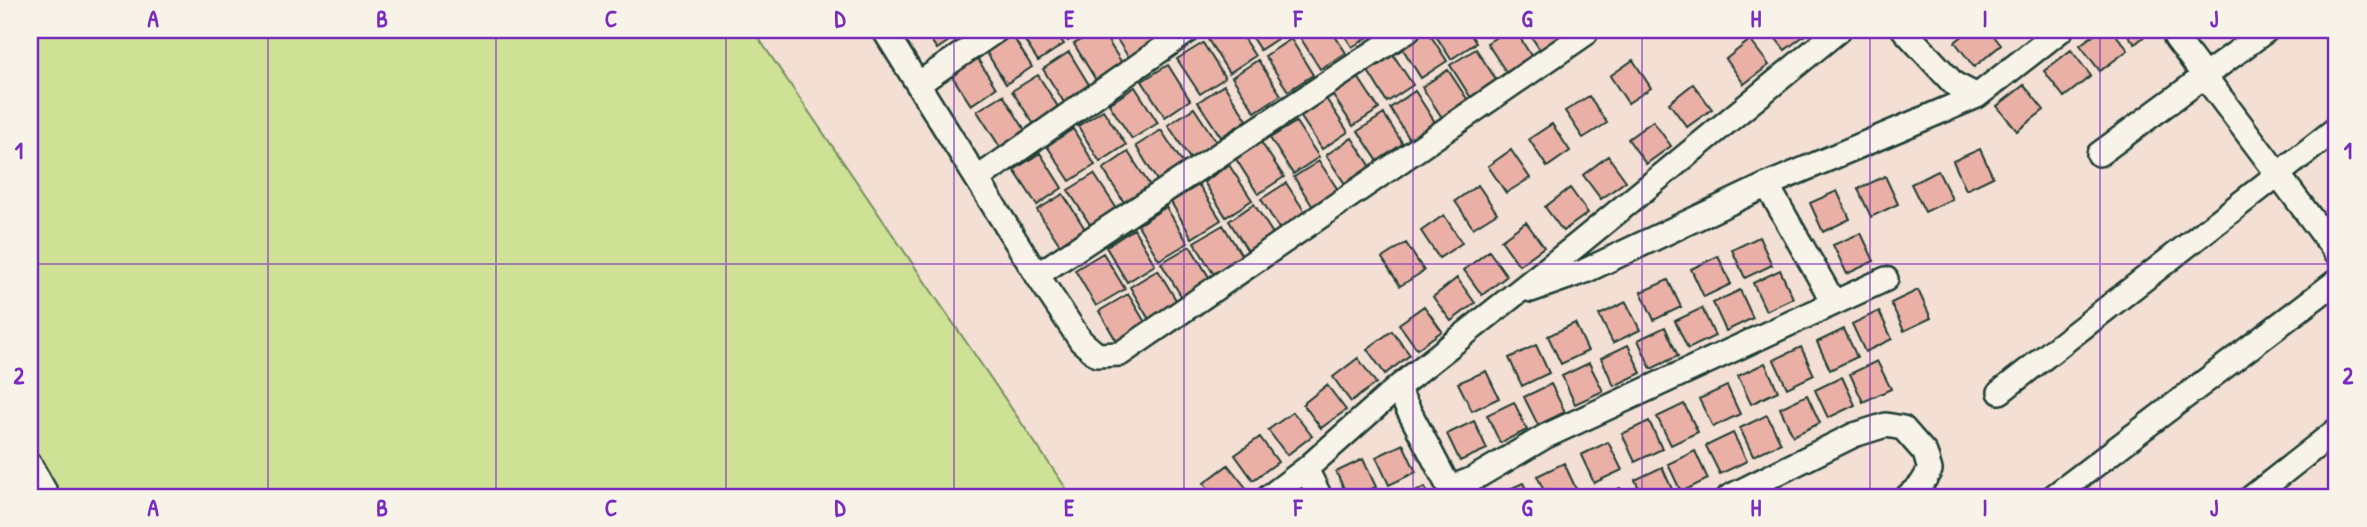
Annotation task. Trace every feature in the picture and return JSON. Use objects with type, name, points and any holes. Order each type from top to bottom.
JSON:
[{"type":"street","points":[[884,30],[1080,341],[1097,355],[1120,354],[1585,34],[1587,30]]},
{"type":"street","points":[[918,84],[997,30]]},
{"type":"street","points":[[977,179],[1189,30]]},
{"type":"street","points":[[1037,275],[1408,30]]},
{"type":"street","points":[[1269,497],[1306,469],[1397,387],[1839,30]]},
{"type":"street","points":[[1904,30],[1954,84],[1977,96]]},
{"type":"street","points":[[1513,296],[1585,271],[1767,185],[1977,96],[2062,30]]},
{"type":"street","points":[[2099,154],[2267,30]]},
{"type":"street","points":[[2176,38],[2337,253]]},
{"type":"street","points":[[2000,392],[2337,128]]},
{"type":"street","points":[[1767,185],[1834,303]]},
{"type":"street","points":[[1397,387],[1452,492],[1546,436],[1886,279]]},
{"type":"street","points":[[2053,497],[2337,281]]},
{"type":"street","points":[[1729,497],[1854,435],[1886,425],[1903,428],[1925,453],[1930,470],[1921,485],[1907,497]]},
{"type":"street","points":[[2252,497],[2337,430]]},
{"type":"street","points":[[30,465],[48,497]]},
{"type":"street","points":[[1306,469],[1320,497]]},
{"type":"green space","points":[[30,30],[753,30],[1072,497],[30,497]]},
{"type":"building","points":[[924,30],[961,30],[962,32],[937,49]]},
{"type":"building","points":[[1018,30],[1054,30],[1064,44],[1038,61]]},
{"type":"building","points":[[1061,30],[1085,30],[1068,41]]},
{"type":"building","points":[[1096,30],[1101,30],[1122,63],[1096,80],[1074,44]]},
{"type":"building","points":[[1111,30],[1147,30],[1155,42],[1129,58]]},
{"type":"building","points":[[1219,30],[1238,30],[1255,56],[1229,73],[1207,38]]},
{"type":"building","points":[[1247,30],[1284,30],[1286,33],[1260,50]]},
{"type":"building","points":[[1304,30],[1331,30],[1346,53],[1320,69],[1298,34]]},
{"type":"building","points":[[1341,30],[1377,30],[1378,31],[1352,47]]},
{"type":"building","points":[[1419,30],[1427,30],[1447,61],[1421,78],[1399,43]]},
{"type":"building","points":[[1432,30],[1468,30],[1476,43],[1451,59]]},
{"type":"building","points":[[1508,30],[1515,30],[1535,62],[1510,78],[1487,43]]},
{"type":"building","points":[[1527,30],[1563,30],[1569,40],[1544,56]]},
{"type":"building","points":[[1769,30],[1808,30],[1809,32],[1785,50]]},
{"type":"building","points":[[1970,30],[1989,30],[2001,45],[1974,67],[1955,42]]},
{"type":"building","points":[[2100,30],[2112,30],[2128,50],[2100,71],[2080,45]]},
{"type":"building","points":[[2124,30],[2152,30],[2135,44]]},
{"type":"building","points":[[1010,32],[1032,67],[1006,84],[984,48]]},
{"type":"building","points":[[1291,39],[1313,75],[1288,91],[1265,56]]},
{"type":"building","points":[[1750,40],[1769,65],[1744,84],[1726,59]]},
{"type":"building","points":[[1203,43],[1225,78],[1200,94],[1177,59]]},
{"type":"building","points":[[1476,49],[1499,84],[1473,101],[1450,65]]},
{"type":"building","points":[[1390,50],[1413,85],[1387,102],[1365,66]]},
{"type":"building","points":[[2071,50],[2091,76],[2064,97],[2044,71]]},
{"type":"building","points":[[1069,52],[1091,88],[1065,104],[1043,69]]},
{"type":"building","points":[[974,53],[996,88],[971,105],[948,70]]},
{"type":"building","points":[[1258,60],[1281,95],[1255,112],[1232,77]]},
{"type":"building","points":[[1633,60],[1651,88],[1628,103],[1610,76]]},
{"type":"building","points":[[1168,65],[1190,100],[1165,117],[1142,81]]},
{"type":"building","points":[[1448,70],[1471,105],[1445,122],[1422,87]]},
{"type":"building","points":[[1356,74],[1379,109],[1353,126],[1330,91]]},
{"type":"building","points":[[1038,75],[1060,110],[1035,126],[1012,91]]},
{"type":"building","points":[[1693,84],[1712,109],[1687,127],[1669,103]]},
{"type":"building","points":[[1224,85],[1247,120],[1221,137],[1198,102]]},
{"type":"building","points":[[2024,85],[2044,110],[2017,131],[1997,106]]},
{"type":"building","points":[[1135,87],[1158,123],[1132,139],[1109,104]]},
{"type":"building","points":[[1415,91],[1438,127],[1412,143],[1390,108]]},
{"type":"building","points":[[1003,95],[1025,130],[1000,147],[977,111]]},
{"type":"building","points":[[1589,96],[1607,123],[1583,138],[1565,111]]},
{"type":"building","points":[[1325,97],[1348,132],[1322,149],[1299,114]]},
{"type":"building","points":[[1194,108],[1217,143],[1191,160],[1168,125]]},
{"type":"building","points":[[1103,110],[1126,145],[1100,162],[1078,126]]},
{"type":"building","points":[[1384,114],[1406,149],[1381,166],[1358,131]]},
{"type":"building","points":[[1653,121],[1671,146],[1646,164],[1628,139]]},
{"type":"building","points":[[1296,122],[1319,157],[1293,174],[1270,138]]},
{"type":"building","points":[[1552,124],[1570,151],[1547,167],[1529,139]]},
{"type":"building","points":[[1073,129],[1095,165],[1070,181],[1047,146]]},
{"type":"building","points":[[1161,130],[1184,165],[1158,182],[1136,146]]},
{"type":"building","points":[[1352,138],[1375,173],[1349,190],[1326,155]]},
{"type":"building","points":[[1261,142],[1284,177],[1258,194],[1236,159]]},
{"type":"building","points":[[1980,149],[1993,177],[1966,190],[1953,161]]},
{"type":"building","points":[[1511,150],[1530,178],[1506,193],[1488,166]]},
{"type":"building","points":[[1128,152],[1151,187],[1125,204],[1103,169]]},
{"type":"building","points":[[1040,153],[1062,188],[1037,205],[1014,170]]},
{"type":"building","points":[[1608,156],[1626,181],[1601,199],[1583,175]]},
{"type":"building","points":[[1319,161],[1342,196],[1316,212],[1294,177]]},
{"type":"building","points":[[1229,165],[1252,200],[1226,217],[1204,182]]},
{"type":"building","points":[[1938,171],[1952,199],[1925,212],[1911,184]]},
{"type":"building","points":[[1094,174],[1117,209],[1091,226],[1068,190]]},
{"type":"building","points":[[1885,176],[1898,204],[1871,217],[1858,189]]},
{"type":"building","points":[[1286,183],[1309,218],[1283,235],[1261,199]]},
{"type":"building","points":[[1199,185],[1221,220],[1192,238],[1171,202]]},
{"type":"building","points":[[1478,185],[1497,213],[1473,228],[1455,201]]},
{"type":"building","points":[[1570,188],[1588,213],[1563,231],[1545,207]]},
{"type":"building","points":[[1837,191],[1850,219],[1823,232],[1810,203]]},
{"type":"building","points":[[1063,194],[1085,229],[1060,245],[1037,210]]},
{"type":"building","points":[[1254,204],[1277,240],[1251,256],[1229,221]]},
{"type":"building","points":[[1166,207],[1188,243],[1159,260],[1138,225]]},
{"type":"building","points":[[1444,215],[1462,243],[1439,258],[1421,231]]},
{"type":"building","points":[[1526,222],[1544,247],[1519,265],[1501,240]]},
{"type":"building","points":[[1223,225],[1245,261],[1216,278],[1194,242]]},
{"type":"building","points":[[1134,229],[1155,265],[1127,282],[1106,247]]},
{"type":"building","points":[[1861,233],[1874,261],[1847,274],[1833,245]]},
{"type":"building","points":[[1759,237],[1772,265],[1745,278],[1732,250]]},
{"type":"building","points":[[1406,243],[1424,271],[1400,286],[1382,258]]},
{"type":"building","points":[[1190,246],[1212,282],[1183,299],[1161,263]]},
{"type":"building","points":[[1489,251],[1507,276],[1482,295],[1464,270]]},
{"type":"building","points":[[1103,253],[1125,289],[1096,306],[1075,270]]},
{"type":"building","points":[[1718,256],[1731,284],[1704,297],[1691,269]]},
{"type":"building","points":[[1158,270],[1179,305],[1151,323],[1130,287]]},
{"type":"building","points":[[1780,270],[1793,298],[1766,311],[1753,283]]},
{"type":"building","points":[[1457,278],[1475,303],[1451,321],[1433,297]]},
{"type":"building","points":[[1668,280],[1681,307],[1654,320],[1641,292]]},
{"type":"building","points":[[1740,290],[1753,318],[1726,331],[1713,303]]},
{"type":"building","points":[[1918,290],[1931,318],[1904,331],[1891,303]]},
{"type":"building","points":[[1128,294],[1149,329],[1120,347],[1099,311]]},
{"type":"building","points":[[1626,302],[1640,330],[1613,343],[1599,315]]},
{"type":"building","points":[[1424,306],[1442,331],[1417,349],[1399,324]]},
{"type":"building","points":[[1702,308],[1715,336],[1688,349],[1675,321]]},
{"type":"building","points":[[1879,311],[1892,339],[1865,352],[1852,324]]},
{"type":"building","points":[[1575,323],[1588,351],[1561,364],[1548,336]]},
{"type":"building","points":[[1665,327],[1678,356],[1651,369],[1638,340]]},
{"type":"building","points":[[1844,329],[1857,357],[1830,370],[1817,342]]},
{"type":"building","points":[[1392,331],[1410,355],[1385,374],[1367,349]]},
{"type":"building","points":[[1536,345],[1549,373],[1522,386],[1509,358]]},
{"type":"building","points":[[1628,345],[1641,373],[1614,386],[1601,358]]},
{"type":"building","points":[[1801,347],[1814,375],[1787,388],[1774,360]]},
{"type":"building","points":[[1358,358],[1376,383],[1351,402],[1333,377]]},
{"type":"building","points":[[1877,361],[1891,389],[1863,402],[1850,374]]},
{"type":"building","points":[[1589,363],[1603,391],[1575,404],[1562,376]]},
{"type":"building","points":[[1765,363],[1778,391],[1751,404],[1738,376]]},
{"type":"building","points":[[1486,371],[1499,398],[1472,411],[1458,383]]},
{"type":"building","points":[[1842,377],[1855,405],[1828,418],[1815,390]]},
{"type":"building","points":[[1551,384],[1565,412],[1538,425],[1524,397]]},
{"type":"building","points":[[1327,385],[1346,410],[1321,428],[1303,404]]},
{"type":"building","points":[[1727,386],[1740,414],[1713,427],[1699,399]]},
{"type":"building","points":[[1807,395],[1820,423],[1793,436],[1780,408]]},
{"type":"building","points":[[1514,402],[1527,430],[1500,443],[1487,415]]},
{"type":"building","points":[[1684,404],[1698,432],[1671,445],[1657,417]]},
{"type":"building","points":[[1293,412],[1312,436],[1287,455],[1268,430]]},
{"type":"building","points":[[1767,415],[1781,443],[1753,456],[1740,428]]},
{"type":"building","points":[[1474,421],[1487,449],[1460,461],[1447,434]]},
{"type":"building","points":[[1649,421],[1662,449],[1635,462],[1622,434]]},
{"type":"building","points":[[1733,433],[1747,461],[1720,474],[1706,446]]},
{"type":"building","points":[[1260,437],[1278,462],[1253,480],[1235,455]]},
{"type":"building","points":[[1608,442],[1622,470],[1594,483],[1581,455]]},
{"type":"building","points":[[1403,444],[1416,472],[1389,485],[1376,457]]},
{"type":"building","points":[[1695,451],[1708,479],[1681,492],[1668,464]]},
{"type":"building","points":[[1363,459],[1376,487],[1355,497],[1348,497],[1336,472]]},
{"type":"building","points":[[1564,463],[1577,491],[1563,497],[1547,497],[1537,476]]},
{"type":"building","points":[[1228,465],[1247,489],[1236,497],[1214,497],[1204,483]]},
{"type":"building","points":[[1662,467],[1675,496],[1643,497],[1635,480]]},
{"type":"building","points":[[1523,483],[1530,497],[1496,495]]},
{"type":"building","points":[[1425,487],[1429,497],[1404,497]]},
{"type":"building","points":[[1620,488],[1625,497],[1601,497]]}]
